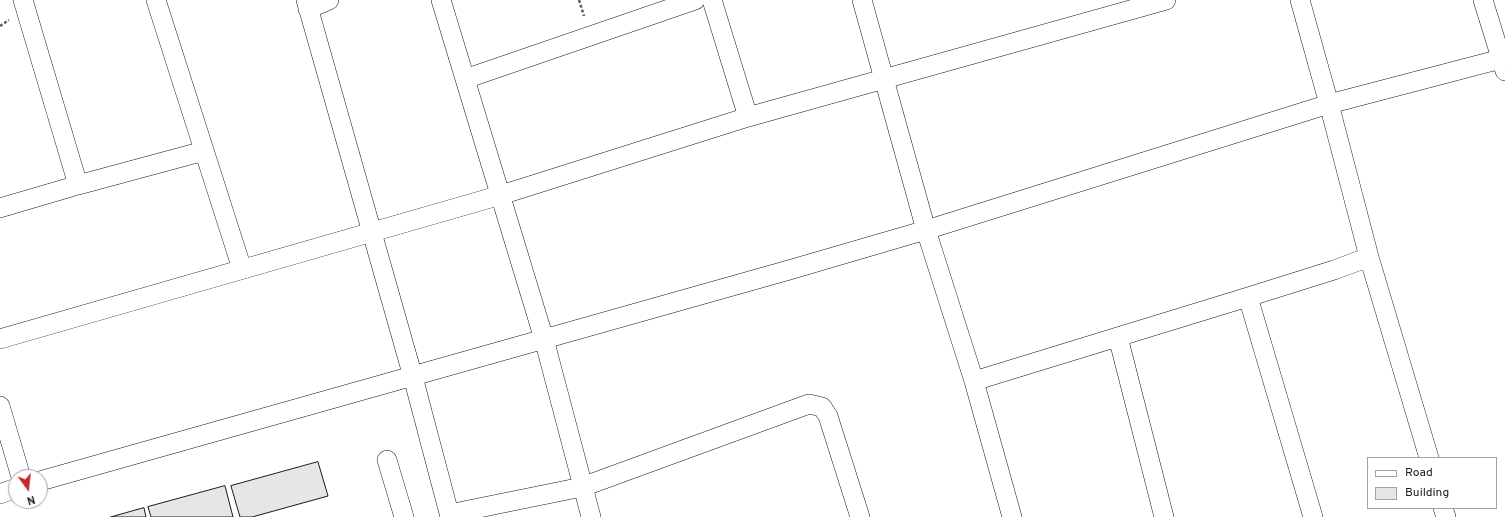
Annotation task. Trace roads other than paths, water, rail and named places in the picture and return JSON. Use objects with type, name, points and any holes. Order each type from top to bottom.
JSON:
[{"type":"street","points":[[23,0],[78,185]]},
{"type":"street","points":[[156,0],[242,269]]},
{"type":"street","points":[[329,0],[307,4],[372,231],[449,515],[582,487],[809,404],[822,406],[828,416],[860,517]]},
{"type":"street","points":[[441,0],[544,339],[591,517]]},
{"type":"street","points":[[465,79],[696,0]]},
{"type":"street","points":[[712,0],[748,117]]},
{"type":"street","points":[[862,0],[926,230],[974,381],[1012,517]]},
{"type":"street","points":[[0,339],[501,195],[748,117],[1166,0]]},
{"type":"street","points":[[1300,0],[1369,256],[1429,457]]},
{"type":"street","points":[[48,479],[412,377],[926,230],[1329,104],[1504,63],[1483,0]]},
{"type":"street","points":[[0,208],[204,151]]},
{"type":"street","points":[[974,381],[1334,270],[1369,256]]},
{"type":"street","points":[[1248,297],[1313,517]]},
{"type":"street","points":[[1118,337],[1164,517]]},
{"type":"street","points":[[0,406],[19,469]]},
{"type":"street","points":[[387,460],[404,517]]}]
